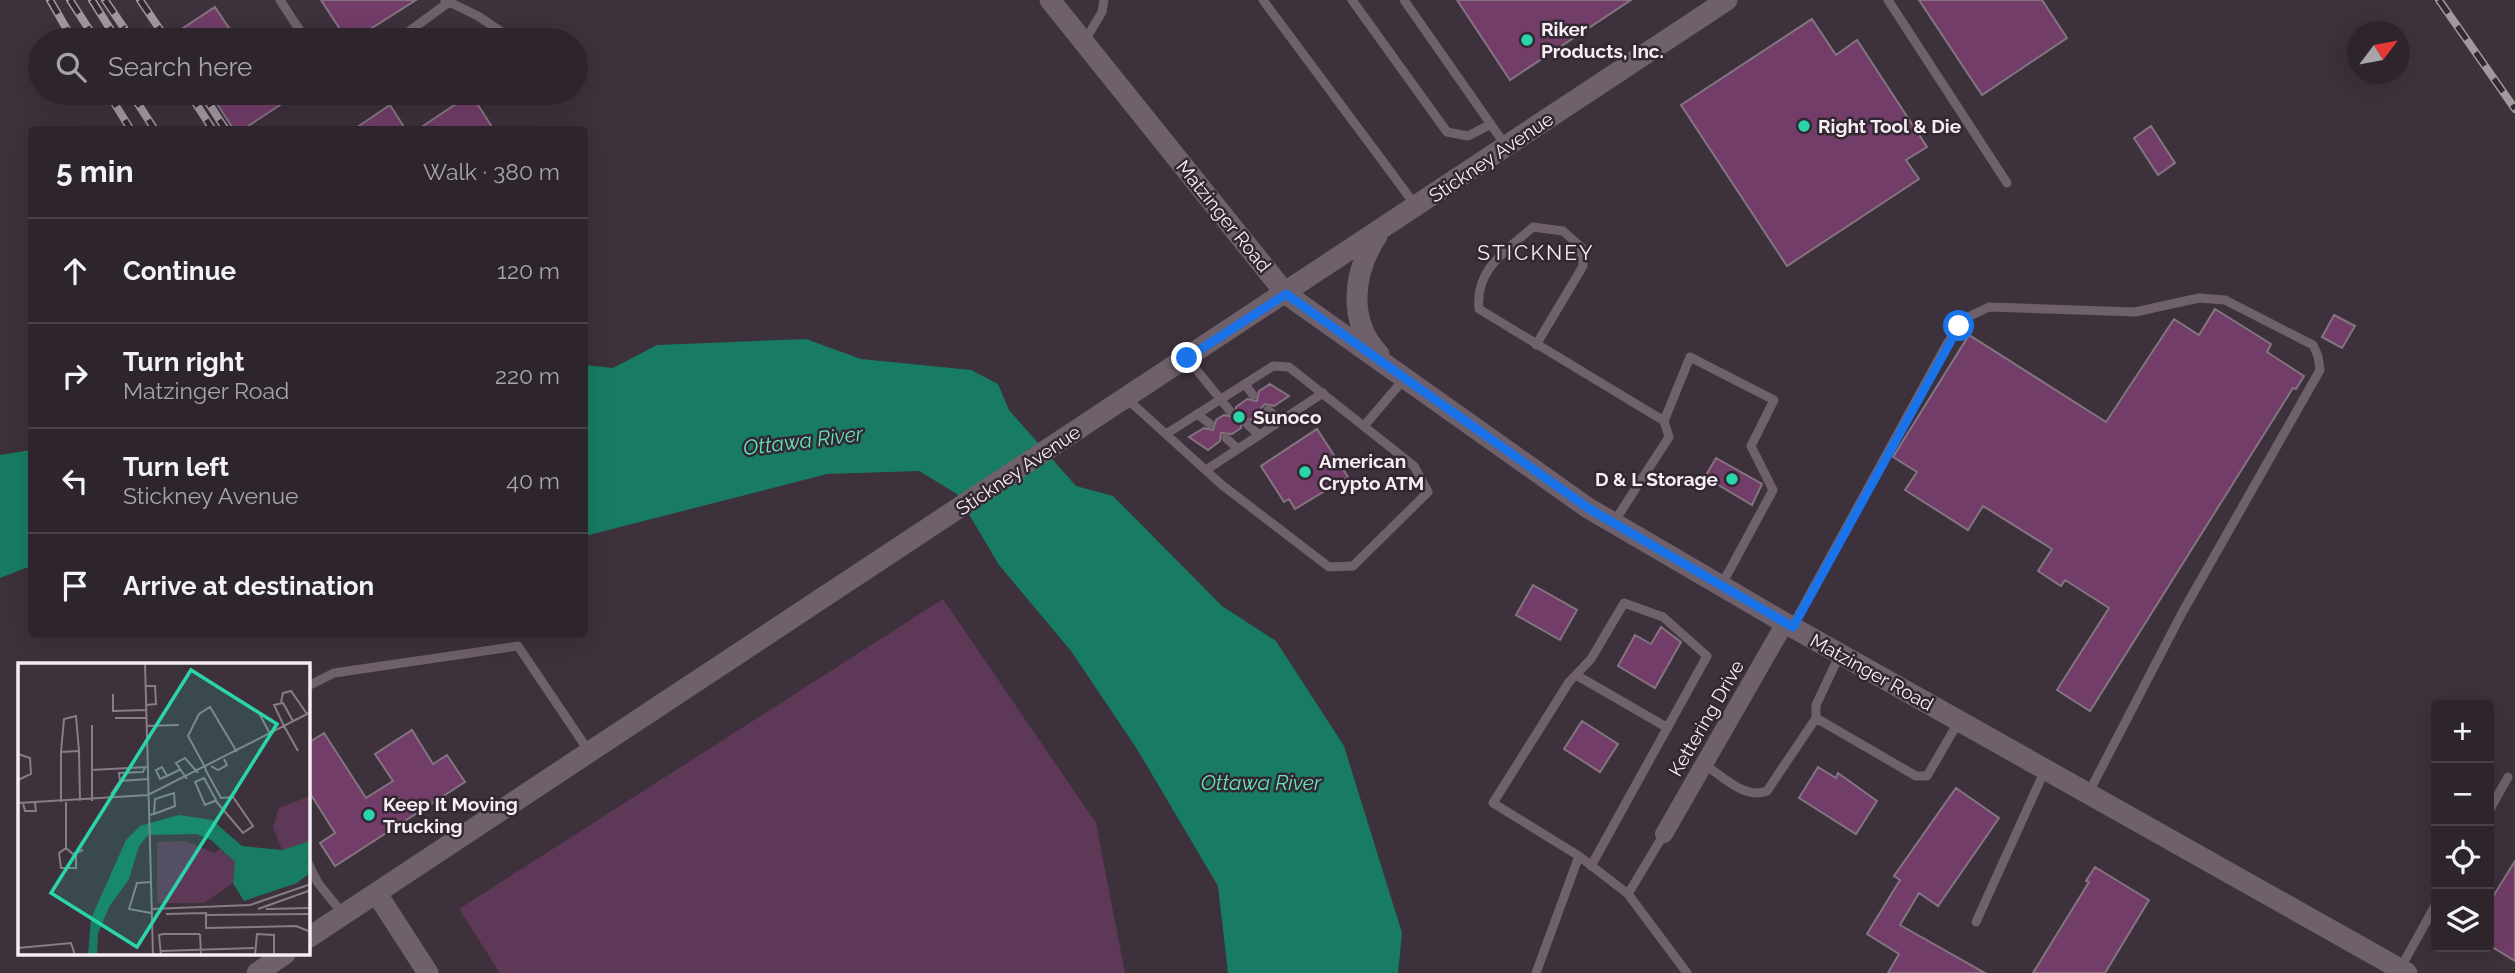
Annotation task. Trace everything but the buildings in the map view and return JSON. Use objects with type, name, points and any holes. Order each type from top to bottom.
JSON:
[{"type":"street","name":"Matzinger Road","points":[[1050,0],[1286,294],[1588,508],[1840,654],[2404,971]]},
{"type":"street","name":"Stickney Avenue","points":[[310,937],[1727,0]]},
{"type":"street","points":[[1380,231],[1363,261],[1356,295],[1361,325],[1374,349],[1400,375]]},
{"type":"street","name":"Kettering Drive","points":[[1664,834],[1789,625]]},
{"type":"street","points":[[377,894],[428,973]]},
{"type":"street","points":[[257,973],[282,956]]},
{"type":"lane","points":[[280,0],[298,28]]},
{"type":"lane","points":[[1084,42],[1102,12],[1104,0]]},
{"type":"lane","points":[[1263,0],[1416,207]]},
{"type":"lane","points":[[1352,0],[1447,132],[1468,136],[1491,124]]},
{"type":"lane","points":[[1404,0],[1507,147]]},
{"type":"lane","points":[[1888,0],[2007,183]]},
{"type":"lane","points":[[412,28],[447,1],[494,28]]},
{"type":"lane","points":[[1536,345],[1583,266],[1581,247],[1563,231],[1533,227],[1486,269],[1477,293],[1479,309],[1536,345],[1664,421]]},
{"type":"lane","points":[[1789,625],[1948,342],[1969,317],[1989,307],[2135,312],[2199,298],[2225,300],[2312,345],[2319,356],[2320,370],[2182,613],[2088,794]]},
{"type":"lane","points":[[1614,522],[1669,437],[1664,421],[1690,357],[1774,400],[1751,446],[1773,490],[1721,586]]},
{"type":"lane","points":[[1187,358],[1230,411]]},
{"type":"lane","points":[[1126,398],[1166,434],[1206,470],[1329,567],[1353,566],[1428,492],[1414,466],[1289,367],[1273,366],[1166,434]]},
{"type":"lane","points":[[1364,426],[1400,375]]},
{"type":"lane","points":[[1245,384],[1253,395]]},
{"type":"lane","points":[[1206,470],[1322,393]]},
{"type":"lane","points":[[1268,410],[1280,421]]},
{"type":"lane","points":[[1197,414],[1210,424]]},
{"type":"lane","points":[[1247,424],[1259,435]]},
{"type":"lane","points":[[1226,438],[1238,449]]},
{"type":"lane","points":[[1591,866],[1707,656],[1663,617],[1624,603],[1591,659],[1576,675],[1493,803],[1579,856],[1591,866],[1628,894],[1687,973]]},
{"type":"lane","points":[[310,685],[334,673],[518,646],[590,753]]},
{"type":"lane","points":[[1704,764],[1749,794],[1767,791],[1816,718],[1816,705],[1840,654]]},
{"type":"lane","points":[[1576,675],[1668,728]]},
{"type":"lane","points":[[1816,718],[1916,776],[1927,776],[1935,766],[1959,721]]},
{"type":"lane","points":[[1976,922],[2045,770]]},
{"type":"lane","points":[[2494,802],[2508,777]]},
{"type":"lane","points":[[1628,894],[1664,834]]},
{"type":"lane","points":[[1536,973],[1579,856]]},
{"type":"lane","points":[[310,867],[318,883],[344,915]]},
{"type":"lane","points":[[2404,971],[2431,914]]},
{"type":"shaded area","points":[[943,599],[1096,823],[1125,973],[500,973],[459,909]]},
{"type":"water","name":"Ottawa River","points":[[806,339],[861,359],[971,370],[998,384],[1009,410],[1076,486],[1113,496],[1222,606],[1276,641],[1344,746],[1402,933],[1398,973],[1228,973],[1218,886],[1137,749],[1071,651],[999,565],[957,494],[919,471],[827,474],[588,535],[588,365],[613,368],[657,345]]},
{"type":"water","points":[[28,450],[28,567],[0,578],[0,455]]},
{"type":"railway","points":[[50,0],[66,28]]},
{"type":"railway","points":[[70,0],[88,28]]},
{"type":"railway","points":[[92,0],[110,28]]},
{"type":"railway","points":[[105,0],[124,28]]},
{"type":"railway","points":[[140,0],[159,28]]},
{"type":"railway","points":[[2439,0],[2515,109]]},
{"type":"railway","points":[[115,105],[129,126]]},
{"type":"railway","points":[[139,105],[152,126]]},
{"type":"railway","points":[[197,105],[210,126]]},
{"type":"railway","points":[[210,105],[223,126]]},
{"type":"place","name":"Riker Products, Inc.","points":[[1527,40]]},
{"type":"place","name":"Right Tool & Die","points":[[1804,126]]},
{"type":"place","name":"Sunoco","points":[[1239,417]]},
{"type":"place","name":"American Crypto ATM","points":[[1305,472]]},
{"type":"place","name":"D & L Storage","points":[[1732,479]]},
{"type":"place","name":"Keep It Moving Trucking","points":[[369,815]]},
{"type":"district","name":"STICKNEY","points":[[1536,253]]},
{"type":"route","points":[[1187,358],[1286,294],[1588,508],[1793,627],[1959,326]]}]
